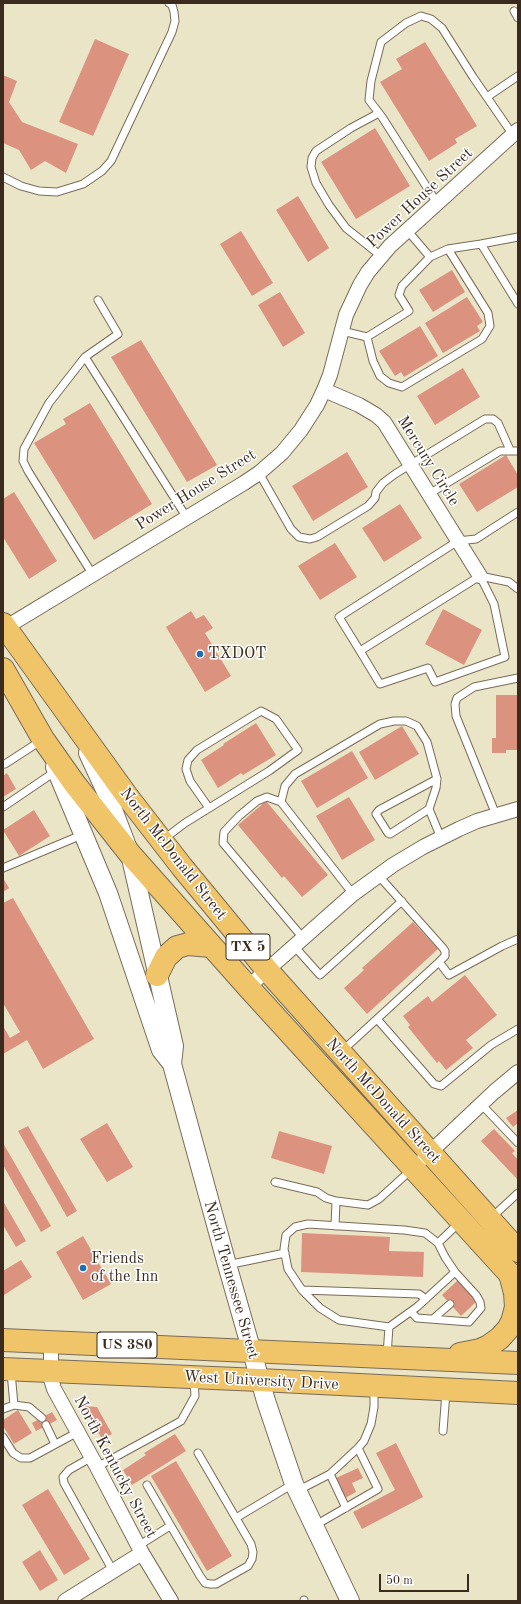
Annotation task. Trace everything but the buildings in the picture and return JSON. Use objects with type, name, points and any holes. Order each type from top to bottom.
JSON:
[{"type":"main road","name":"North McDonald Street","points":[[4,627],[162,840],[267,970],[518,1251]]},
{"type":"main road","name":"North McDonald Street","points":[[3,669],[43,739],[74,783],[130,854],[248,987],[514,1279]]},
{"type":"main road","points":[[157,976],[166,957],[177,948],[188,944],[211,946]]},
{"type":"main road","points":[[427,1358],[469,1353],[480,1350],[489,1346],[500,1338],[512,1322],[516,1307],[514,1279]]},
{"type":"main road","name":"West University Drive","points":[[3,1340],[518,1363]]},
{"type":"main road","name":"West University Drive","points":[[7,1370],[260,1380],[518,1394]]},
{"type":"street","name":"Power House Street","points":[[4,627],[187,518],[259,473],[282,453],[301,430],[317,405],[330,375],[346,315],[360,285],[381,256],[407,230],[515,132]]},
{"type":"street","name":"Mercury Circle","points":[[324,390],[359,405],[376,415],[390,430],[480,576]]},
{"type":"street","points":[[76,726],[107,794],[130,854],[174,1046],[172,1064]]},
{"type":"street","points":[[43,739],[84,834],[123,935],[161,1050],[172,1064]]},
{"type":"street","points":[[248,987],[353,894],[378,875],[441,838],[477,821],[518,809]]},
{"type":"street","name":"North Tennessee Street","points":[[172,1064],[251,1350],[295,1487],[350,1601]]},
{"type":"street","points":[[413,1168],[481,1104],[518,1072]]},
{"type":"street","name":"North Kentucky Street","points":[[51,1342],[51,1372],[54,1389],[140,1550],[171,1601]]},
{"type":"street","points":[[66,1601],[114,1571],[140,1550]]},
{"type":"lane","points":[[3,177],[21,186],[39,191],[58,192],[83,184],[102,171],[111,161],[172,32],[175,21],[172,5],[169,3]]},
{"type":"lane","points":[[514,11],[518,18]]},
{"type":"lane","points":[[437,203],[370,100],[371,81],[381,42],[406,23],[421,16],[431,18],[442,28],[487,97],[515,132]]},
{"type":"lane","points":[[487,97],[518,76]]},
{"type":"lane","points":[[379,113],[351,128],[316,151],[312,158],[312,167],[316,183],[329,205],[346,228],[381,256]]},
{"type":"lane","points":[[407,230],[430,257]]},
{"type":"lane","points":[[342,331],[367,337],[409,311],[399,295],[402,286],[430,257],[448,249],[518,237]]},
{"type":"lane","points":[[482,244],[518,304]]},
{"type":"lane","points":[[367,337],[373,361],[380,376],[389,384],[402,387],[482,340],[490,326],[488,313],[448,249]]},
{"type":"lane","points":[[93,574],[23,461],[24,449],[49,402],[85,357],[118,334],[98,300]]},
{"type":"lane","points":[[85,357],[187,518]]},
{"type":"lane","points":[[259,473],[291,529],[299,537],[310,539],[317,537],[368,506],[375,498],[376,492],[383,483],[411,464],[485,419],[493,419],[498,423],[514,450],[500,451],[429,494]]},
{"type":"lane","points":[[480,576],[494,604],[504,657],[435,682],[428,668],[380,684],[339,617],[458,541],[476,539],[518,512]]},
{"type":"lane","points":[[360,651],[480,576],[509,582],[518,589]]},
{"type":"lane","points":[[496,815],[456,716],[455,704],[457,698],[474,687],[518,678]]},
{"type":"lane","points":[[162,840],[185,822],[209,808],[269,771],[298,750],[276,719],[261,711],[197,750],[188,760],[186,769],[190,781],[209,808]]},
{"type":"lane","points":[[281,802],[285,786],[295,774],[380,724],[394,721],[406,721],[417,726],[427,742],[437,779],[436,788],[429,809],[390,834],[388,833],[376,814],[379,810],[437,779]]},
{"type":"lane","points":[[5,764],[43,739]]},
{"type":"lane","points":[[3,807],[56,771]]},
{"type":"lane","points":[[353,894],[281,802],[267,797],[257,801],[239,816],[224,832],[223,842],[299,942],[320,975],[402,901]]},
{"type":"lane","points":[[429,809],[441,838]]},
{"type":"lane","points":[[3,868],[84,834]]},
{"type":"lane","points":[[340,1053],[445,956],[445,951],[378,875]]},
{"type":"lane","points":[[439,962],[449,975],[518,939]]},
{"type":"lane","points":[[377,1019],[434,1084],[442,1086],[491,1045],[518,1028]]},
{"type":"lane","points":[[481,1104],[518,1143]]},
{"type":"lane","points":[[275,1182],[317,1192],[336,1202],[368,1205],[379,1199],[413,1168]]},
{"type":"lane","points":[[490,1220],[518,1193]]},
{"type":"lane","points":[[335,1226],[336,1202]]},
{"type":"lane","points":[[438,1242],[461,1221]]},
{"type":"lane","points":[[411,1312],[417,1318],[470,1322],[481,1308],[478,1299],[455,1272],[445,1257],[438,1242],[425,1233],[404,1230],[308,1224],[295,1227],[286,1235],[284,1249],[288,1270],[302,1290],[320,1308],[339,1320],[389,1327],[411,1312],[455,1272]]},
{"type":"lane","points":[[227,1265],[285,1253]]},
{"type":"lane","points":[[302,1290],[419,1294],[426,1299]]},
{"type":"lane","points":[[433,1319],[450,1304]]},
{"type":"lane","points":[[387,1357],[389,1327]]},
{"type":"lane","points":[[7,1370],[14,1405]]},
{"type":"lane","points":[[114,1571],[64,1483],[63,1477],[69,1470],[94,1462],[181,1421],[194,1396],[194,1378]]},
{"type":"lane","points":[[236,1518],[295,1487],[322,1479],[330,1474],[358,1448],[364,1441],[371,1424],[374,1407],[374,1386]]},
{"type":"lane","points":[[443,1431],[446,1390]]},
{"type":"lane","points":[[3,1409],[14,1405],[29,1407],[42,1418]]},
{"type":"lane","points":[[46,1425],[55,1444]]},
{"type":"lane","points":[[3,1437],[13,1453],[21,1458],[30,1458],[78,1432]]},
{"type":"lane","points":[[314,1526],[378,1489],[358,1448]]},
{"type":"lane","points":[[147,1485],[205,1583],[216,1584],[248,1566],[252,1559],[253,1552],[251,1544],[198,1453]]},
{"type":"lane","points":[[330,1474],[346,1508]]},
{"type":"lane","points":[[140,1550],[170,1526]]},
{"type":"place","name":"TXDOT","points":[[200,654]]},
{"type":"place","name":"Friends of the Inn","points":[[83,1268]]}]
